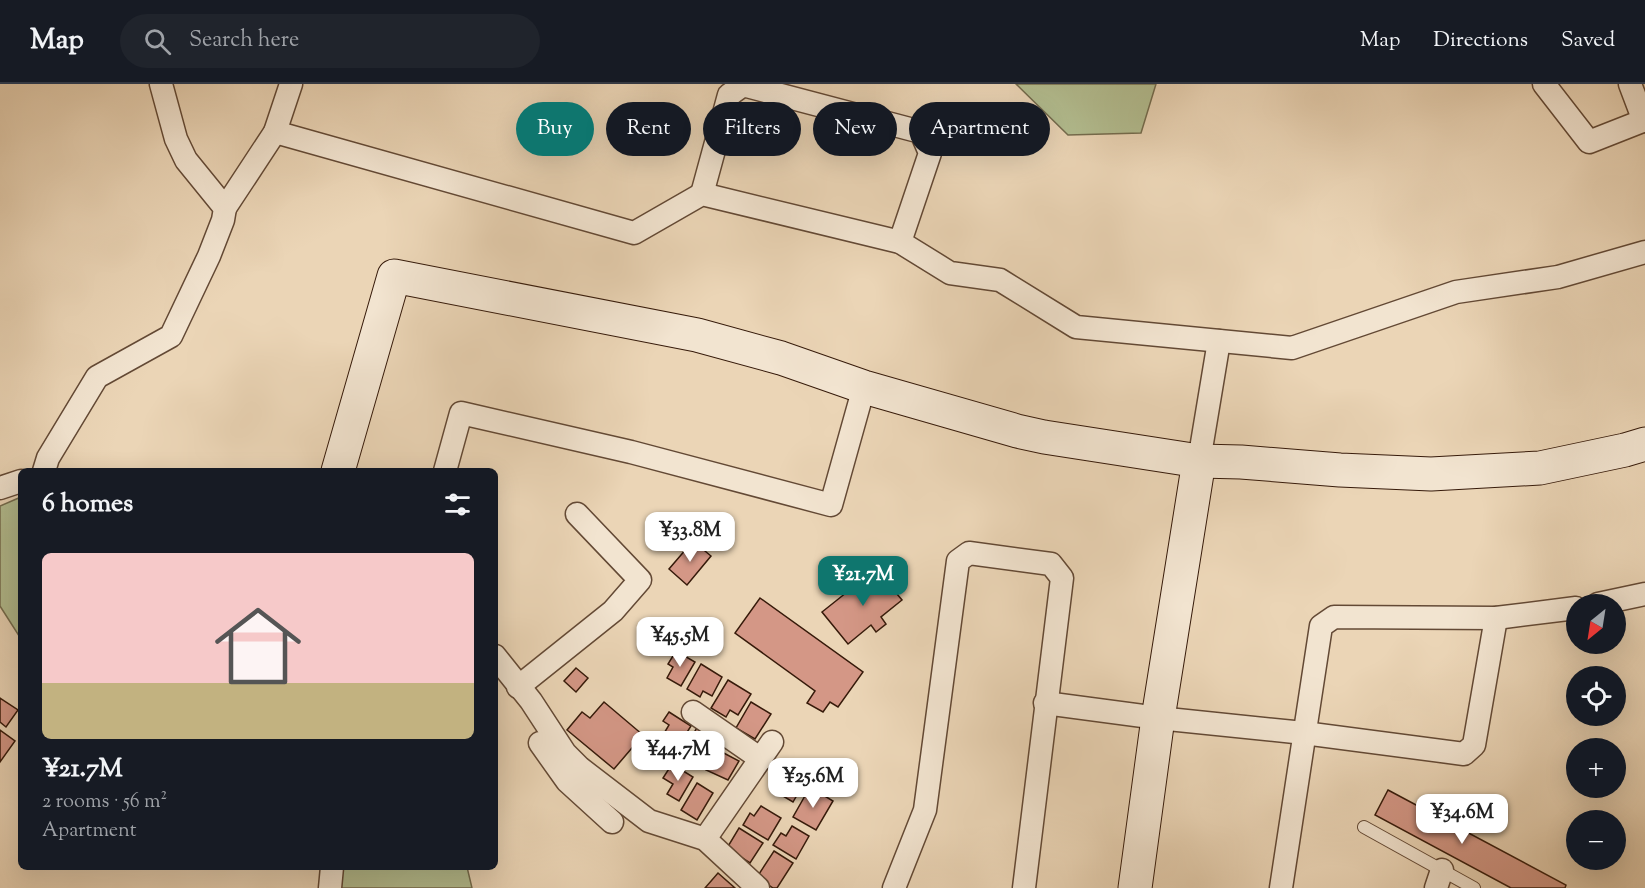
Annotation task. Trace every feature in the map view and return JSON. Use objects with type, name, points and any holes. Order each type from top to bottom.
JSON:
[{"type":"street","points":[[160,84],[176,139],[186,160],[225,208]]},
{"type":"street","points":[[45,468],[48,458],[97,377],[171,336],[208,258],[223,220],[225,208],[275,132],[291,84]]},
{"type":"street","points":[[1544,84],[1590,142],[1645,120],[1630,84]]},
{"type":"street","points":[[702,194],[729,95],[743,85],[921,132],[930,153],[900,242]]},
{"type":"street","points":[[275,132],[634,233],[702,194],[900,242],[950,273],[1000,280],[1076,327],[1292,348],[1456,292],[1558,277],[1645,252]]},
{"type":"street","points":[[339,468],[394,276],[697,335],[781,358],[864,387],[1017,431],[1199,461],[1431,474],[1540,468],[1645,444]]},
{"type":"street","points":[[1135,888],[1158,718],[1219,341]]},
{"type":"street","points":[[446,468],[461,413],[631,452],[831,505],[864,387]]},
{"type":"street","points":[[0,488],[18,482]]},
{"type":"street","points":[[525,694],[613,611],[640,580],[578,514]]},
{"type":"street","points":[[894,888],[925,810],[958,561],[969,553],[1051,564],[1062,578],[1024,888]]},
{"type":"street","points":[[1626,598],[1645,594]]},
{"type":"street","points":[[1281,888],[1321,626],[1334,617],[1496,618],[1566,609]]},
{"type":"street","points":[[1045,703],[1464,754],[1474,745],[1496,618]]},
{"type":"street","points":[[498,660],[525,694],[565,753],[602,786],[649,821],[705,839],[758,888]]},
{"type":"street","points":[[525,694],[536,737],[567,781],[612,822]]},
{"type":"street","points":[[693,712],[766,750],[705,839]]},
{"type":"street","points":[[330,888],[332,870]]},
{"type":"lane","points":[[1364,827],[1439,879],[1474,888]]},
{"type":"green space","points":[[1016,84],[1156,84],[1141,133],[1068,135],[1050,117],[1050,102],[1034,102]]},
{"type":"green space","points":[[18,498],[18,634],[0,606],[0,506]]},
{"type":"green space","points":[[341,870],[468,870],[472,888],[338,888]]},
{"type":"building","points":[[693,541],[711,556],[687,585],[669,569]]},
{"type":"building","points":[[876,569],[902,600],[881,617],[886,624],[876,632],[871,625],[848,644],[822,612]]},
{"type":"building","points":[[760,598],[863,672],[838,707],[830,702],[823,712],[807,703],[815,691],[735,633]]},
{"type":"building","points":[[676,651],[695,662],[681,686],[667,678],[673,667],[668,664]]},
{"type":"building","points":[[701,664],[722,677],[712,696],[703,691],[700,697],[687,689]]},
{"type":"building","points":[[576,668],[588,678],[576,692],[564,681]]},
{"type":"building","points":[[728,680],[751,694],[738,715],[730,710],[726,717],[711,708]]},
{"type":"building","points":[[0,698],[18,710],[6,727],[0,722]]},
{"type":"building","points":[[604,702],[643,735],[614,769],[567,730],[582,712],[590,718]]},
{"type":"building","points":[[751,702],[771,714],[755,739],[736,728]]},
{"type":"building","points":[[669,712],[691,726],[679,745],[663,735],[669,725],[663,721]]},
{"type":"building","points":[[698,726],[718,739],[702,766],[681,754]]},
{"type":"building","points":[[0,730],[15,741],[0,762]]},
{"type":"building","points":[[718,750],[739,761],[728,780],[706,770]]},
{"type":"building","points":[[783,761],[808,776],[793,802],[771,789],[777,780],[773,777]]},
{"type":"building","points":[[672,764],[693,777],[679,801],[667,794],[673,784],[663,778]]},
{"type":"building","points":[[697,783],[713,793],[697,820],[681,810]]},
{"type":"building","points":[[810,787],[833,801],[816,830],[793,817]]},
{"type":"building","points":[[1388,790],[1566,885],[1565,888],[1511,888],[1375,815]]},
{"type":"building","points":[[761,806],[781,818],[768,840],[743,825],[750,813],[754,816]]},
{"type":"building","points":[[792,826],[809,836],[796,859],[773,845],[781,833],[786,836]]},
{"type":"building","points":[[739,828],[763,843],[750,863],[727,848]]},
{"type":"building","points":[[774,851],[793,863],[777,888],[773,888],[757,877]]},
{"type":"building","points":[[718,873],[735,888],[705,888]]}]
